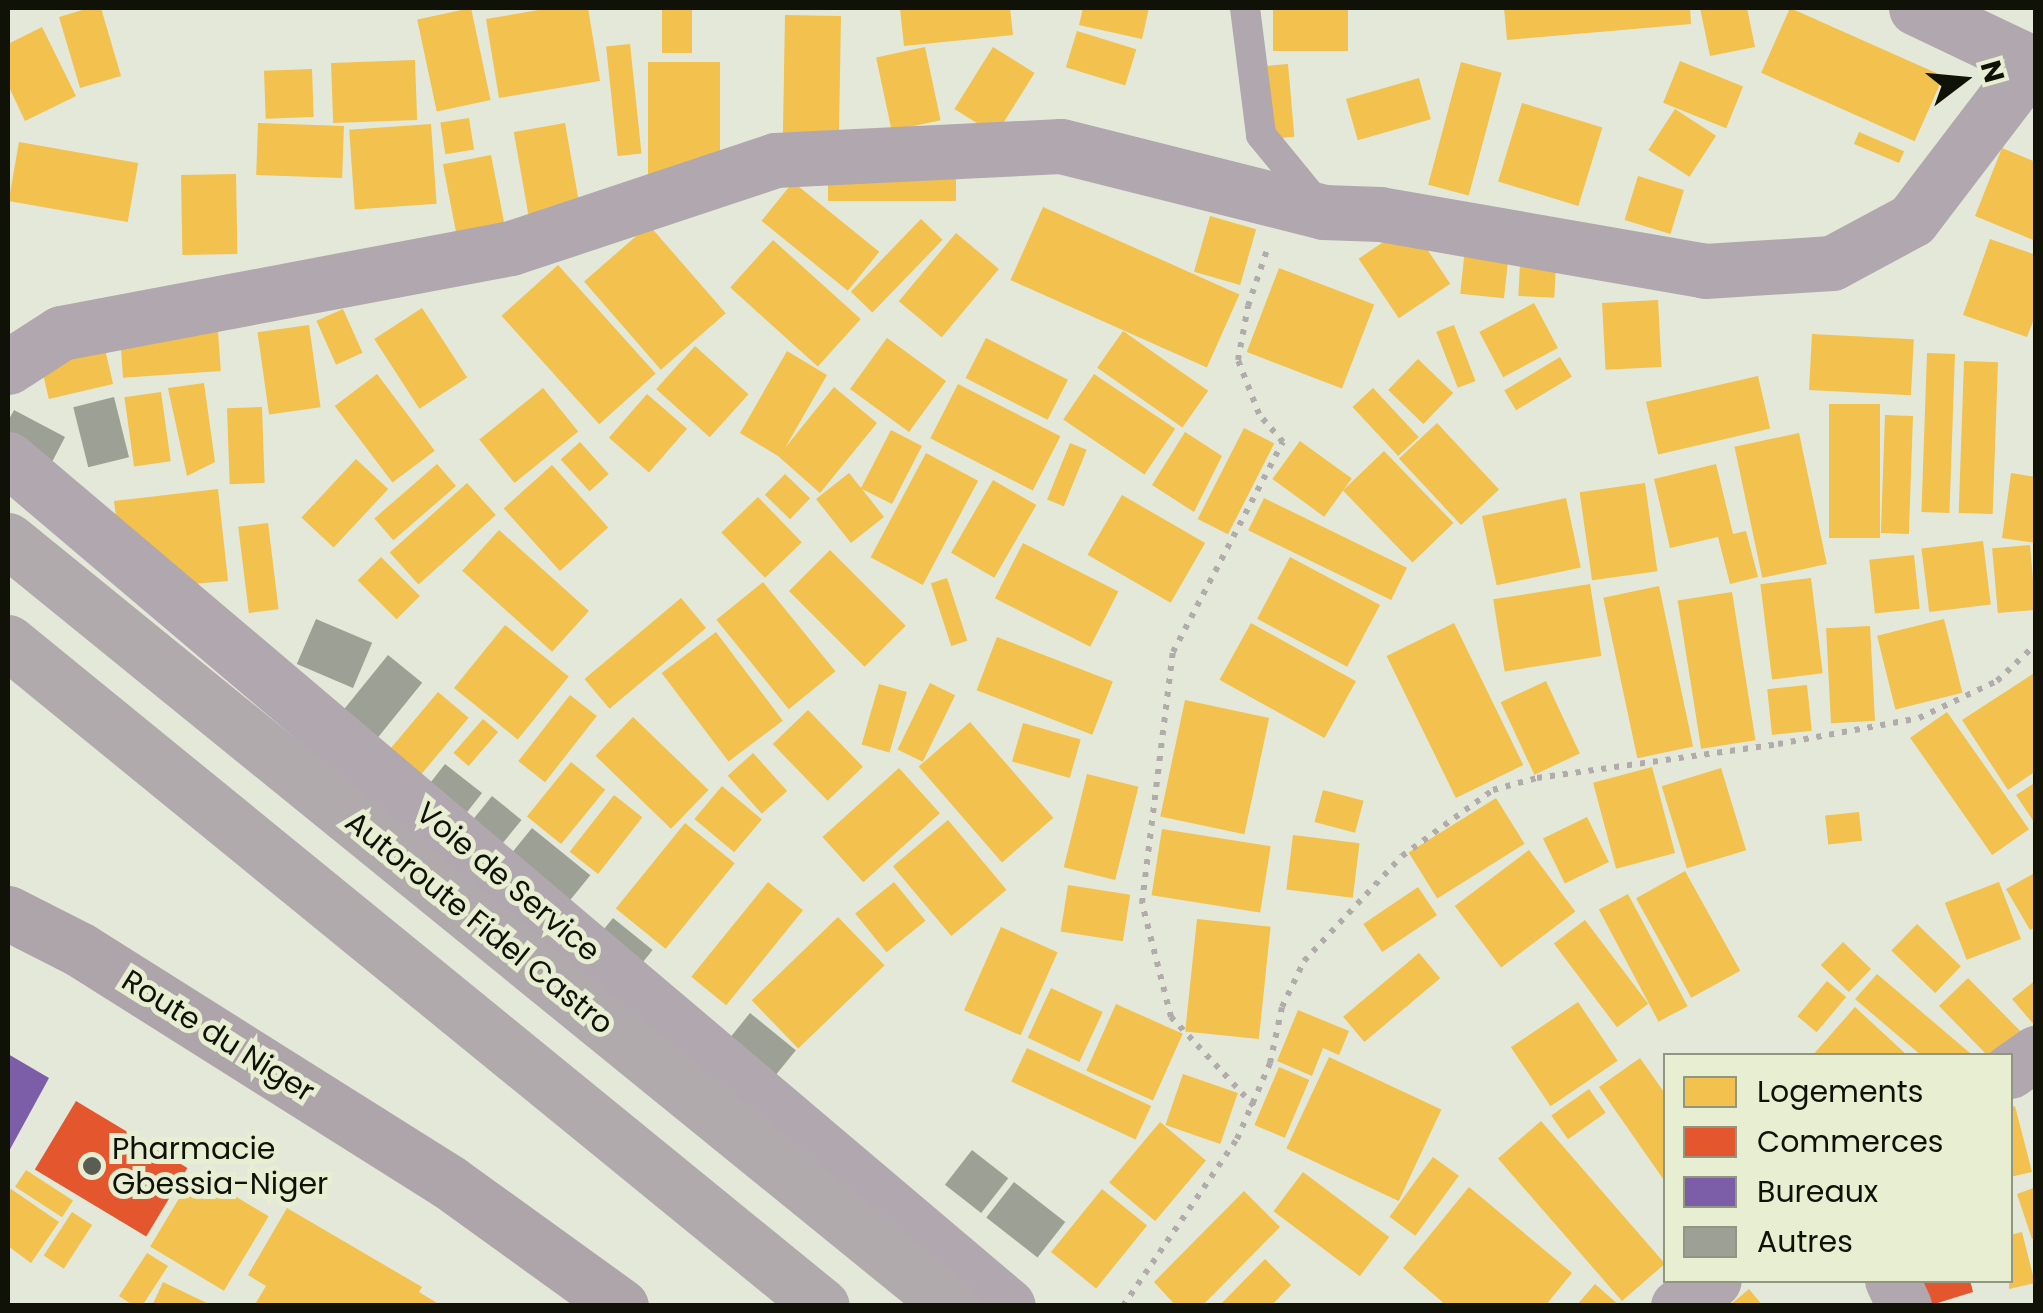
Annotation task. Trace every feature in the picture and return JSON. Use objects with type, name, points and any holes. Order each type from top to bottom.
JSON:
[{"type":"highway","name":"Autoroute Fidel Castro","points":[[8,540],[951,1306]]},
{"type":"highway","points":[[8,642],[822,1306]]},
{"type":"main road","name":"Route du Niger","points":[[8,913],[79,949],[432,1172],[620,1306]]},
{"type":"street","points":[[8,367],[61,333],[511,248],[775,160],[1061,146],[1304,207],[1380,214],[1705,270],[1832,263],[1912,220],[2033,65],[1916,8]]},
{"type":"street","name":"Voie de Service","points":[[8,460],[1008,1306]]},
{"type":"street","points":[[2013,1069],[2036,1053]]},
{"type":"street","points":[[1678,1306],[1710,1283]]},
{"type":"street","points":[[1893,1283],[1904,1306]]},
{"type":"lane","points":[[1245,8],[1260,135],[1304,207]]},
{"type":"path","points":[[1254,1106],[1171,1017],[1142,903],[1173,652],[1282,442],[1259,414],[1238,360],[1248,306],[1304,207]]},
{"type":"path","points":[[1122,1306],[1237,1139],[1270,1063],[1282,1007],[1304,961],[1402,856],[1494,790],[1537,778],[1778,744],[1918,718],[1997,681],[2036,644]]},
{"type":"building: Logements","points":[[101,8],[121,76],[80,88],[59,17]]},
{"type":"building: Logements","points":[[471,8],[491,100],[437,111],[417,19]]},
{"type":"building: Logements","points":[[550,8],[588,8],[600,81],[499,98],[486,19]]},
{"type":"building: Logements","points":[[662,8],[692,8],[692,53],[662,53]]},
{"type":"building: Logements","points":[[900,8],[1010,8],[1013,35],[904,46]]},
{"type":"building: Logements","points":[[1083,8],[1149,8],[1142,39],[1079,25]]},
{"type":"building: Logements","points":[[1273,8],[1348,8],[1348,51],[1273,51]]},
{"type":"building: Logements","points":[[1504,8],[1690,8],[1691,24],[1507,40]]},
{"type":"building: Logements","points":[[1700,8],[1747,8],[1755,47],[1710,56]]},
{"type":"building: Logements","points":[[1790,8],[1943,76],[1915,141],[1761,73]]},
{"type":"building: Logements","points":[[785,15],[841,16],[839,139],[783,138]]},
{"type":"building: Logements","points":[[42,27],[76,96],[25,121],[8,85],[8,44]]},
{"type":"building: Logements","points":[[1077,31],[1136,49],[1125,85],[1066,67]]},
{"type":"building: Logements","points":[[630,44],[641,153],[618,156],[606,47]]},
{"type":"building: Logements","points":[[925,47],[941,120],[892,131],[876,57]]},
{"type":"building: Logements","points":[[993,47],[1035,73],[996,135],[954,109]]},
{"type":"building: Logements","points":[[415,60],[417,120],[333,123],[331,63]]},
{"type":"building: Logements","points":[[1680,61],[1743,86],[1726,128],[1663,103]]},
{"type":"building: Logements","points":[[648,62],[720,62],[720,175],[648,175]]},
{"type":"building: Logements","points":[[1461,62],[1502,73],[1469,196],[1428,185]]},
{"type":"building: Logements","points":[[1288,64],[1294,137],[1272,139],[1266,66]]},
{"type":"building: Logements","points":[[312,69],[314,117],[266,119],[264,71]]},
{"type":"building: Logements","points":[[1419,78],[1431,119],[1358,140],[1346,99]]},
{"type":"building: Logements","points":[[1522,103],[1602,128],[1578,206],[1498,181]]},
{"type":"building: Logements","points":[[1675,109],[1716,136],[1689,177],[1648,150]]},
{"type":"building: Logements","points":[[469,118],[474,150],[445,154],[440,123]]},
{"type":"building: Logements","points":[[258,123],[344,126],[342,178],[256,175]]},
{"type":"building: Logements","points":[[565,123],[580,207],[529,216],[514,132]]},
{"type":"building: Logements","points":[[431,124],[437,204],[355,210],[349,130]]},
{"type":"building: Logements","points":[[1859,132],[1904,151],[1899,163],[1854,144]]},
{"type":"building: Logements","points":[[19,142],[138,163],[128,222],[9,201]]},
{"type":"building: Logements","points":[[2002,148],[2036,162],[2036,241],[1975,216]]},
{"type":"building: Logements","points":[[491,155],[506,233],[458,242],[443,164]]},
{"type":"building: Logements","points":[[236,174],[237,254],[182,255],[181,175]]},
{"type":"building: Logements","points":[[1638,176],[1684,190],[1670,234],[1625,220]]},
{"type":"building: Logements","points":[[828,177],[956,177],[956,201],[828,201]]},
{"type":"building: Logements","points":[[793,182],[879,252],[848,291],[762,221]]},
{"type":"building: Logements","points":[[1043,207],[1239,294],[1207,368],[1010,280]]},
{"type":"building: Logements","points":[[1210,216],[1256,229],[1240,285],[1194,272]]},
{"type":"building: Logements","points":[[921,219],[943,240],[872,312],[851,292]]},
{"type":"building: Logements","points":[[1410,224],[1450,284],[1399,318],[1359,259]]},
{"type":"building: Logements","points":[[649,225],[726,313],[661,370],[584,281]]},
{"type":"building: Logements","points":[[956,233],[999,269],[942,337],[899,301]]},
{"type":"building: Logements","points":[[1466,239],[1510,244],[1504,298],[1460,294]]},
{"type":"building: Logements","points":[[1990,239],[2036,255],[2036,314],[2027,337],[1963,315]]},
{"type":"building: Logements","points":[[773,240],[861,319],[818,367],[730,288]]},
{"type":"building: Logements","points":[[1521,245],[1557,247],[1554,298],[1518,296]]},
{"type":"building: Logements","points":[[558,265],[656,373],[599,424],[502,316]]},
{"type":"building: Logements","points":[[1279,268],[1374,305],[1342,389],[1247,352]]},
{"type":"building: Logements","points":[[1658,300],[1662,367],[1606,370],[1602,303]]},
{"type":"building: Logements","points":[[1534,303],[1558,348],[1503,377],[1479,332]]},
{"type":"building: Logements","points":[[422,308],[467,378],[419,409],[374,339]]},
{"type":"building: Logements","points":[[343,309],[363,353],[336,365],[317,321]]},
{"type":"building: Logements","points":[[309,325],[321,407],[269,414],[258,332]]},
{"type":"building: Logements","points":[[1454,325],[1476,381],[1458,388],[1436,332]]},
{"type":"building: Logements","points":[[218,331],[221,371],[123,378],[120,338]]},
{"type":"building: Logements","points":[[1123,331],[1208,391],[1182,428],[1097,368]]},
{"type":"building: Logements","points":[[1812,334],[1914,339],[1911,395],[1809,390]]},
{"type":"building: Logements","points":[[887,338],[946,381],[909,432],[850,389]]},
{"type":"building: Logements","points":[[986,338],[1068,380],[1048,420],[966,378]]},
{"type":"building: Logements","points":[[695,346],[749,394],[710,437],[656,389]]},
{"type":"building: Logements","points":[[105,349],[113,384],[49,399],[41,364]]},
{"type":"building: Logements","points":[[787,351],[827,375],[785,448],[834,387],[877,423],[820,493],[778,456],[740,433]]},
{"type":"building: Logements","points":[[1927,353],[1955,354],[1949,513],[1921,512]]},
{"type":"building: Logements","points":[[1560,357],[1572,377],[1516,410],[1504,390]]},
{"type":"building: Logements","points":[[1418,359],[1453,393],[1423,424],[1388,390]]},
{"type":"building: Logements","points":[[1964,361],[1998,362],[1993,514],[1959,513]]},
{"type":"building: Logements","points":[[377,374],[435,451],[392,483],[335,406]]},
{"type":"building: Logements","points":[[1094,374],[1175,429],[1144,474],[1063,420]]},
{"type":"building: Logements","points":[[1758,376],[1770,429],[1658,454],[1646,402]]},
{"type":"building: Logements","points":[[204,383],[215,462],[187,476],[168,388]]},
{"type":"building: Logements","points":[[958,384],[1060,436],[1033,491],[930,438]]},
{"type":"building: Logements","points":[[543,388],[578,432],[515,483],[479,440]]},
{"type":"building: Logements","points":[[1373,388],[1419,437],[1398,456],[1353,407]]},
{"type":"building: Logements","points":[[161,392],[171,461],[134,466],[124,397]]},
{"type":"building: Logements","points":[[647,394],[687,429],[649,473],[609,438]]},
{"type":"building: Logements","points":[[1829,404],[1880,404],[1880,538],[1829,538]]},
{"type":"building: Logements","points":[[262,407],[265,483],[230,484],[227,408]]},
{"type":"building: Logements","points":[[1885,415],[1913,416],[1909,534],[1881,533]]},
{"type":"building: Logements","points":[[1437,423],[1499,490],[1461,525],[1399,458]]},
{"type":"building: Logements","points":[[1244,428],[1274,443],[1228,534],[1198,519]]},
{"type":"building: Logements","points":[[891,430],[922,446],[892,504],[862,489],[884,517],[851,543],[816,499],[849,473],[861,488]]},
{"type":"building: Logements","points":[[1185,432],[1222,456],[1194,512],[1152,485]]},
{"type":"building: Logements","points":[[1799,433],[1827,564],[1762,578],[1734,447]]},
{"type":"building: Logements","points":[[1300,441],[1352,479],[1324,517],[1272,479]]},
{"type":"building: Logements","points":[[580,442],[609,474],[589,491],[561,459]]},
{"type":"building: Logements","points":[[1070,443],[1087,450],[1064,506],[1047,500]]},
{"type":"building: Logements","points":[[1384,451],[1453,523],[1412,563],[1343,491]]},
{"type":"building: Logements","points":[[926,453],[978,481],[923,585],[871,557]]},
{"type":"building: Logements","points":[[356,459],[388,489],[334,548],[301,518]]},
{"type":"building: Logements","points":[[437,464],[456,486],[393,540],[374,518]]},
{"type":"building: Logements","points":[[1716,464],[1733,534],[1746,531],[1758,577],[1730,584],[1718,537],[1670,548],[1654,479]]},
{"type":"building: Logements","points":[[552,465],[608,527],[560,571],[504,508]]},
{"type":"building: Logements","points":[[2011,473],[2036,477],[2036,543],[2002,538]]},
{"type":"building: Logements","points":[[785,474],[810,498],[790,519],[765,495]]},
{"type":"building: Logements","points":[[993,480],[1036,505],[994,578],[951,553]]},
{"type":"building: Logements","points":[[467,483],[496,515],[418,585],[390,553]]},
{"type":"building: Logements","points":[[1645,483],[1657,571],[1592,580],[1580,492]]},
{"type":"building: Logements","points":[[218,489],[228,581],[167,586],[120,548],[114,501]]},
{"type":"building: Logements","points":[[1122,495],[1205,543],[1171,603],[1088,555]]},
{"type":"building: Logements","points":[[758,497],[802,542],[765,578],[721,532]]},
{"type":"building: Logements","points":[[1264,498],[1407,568],[1391,600],[1248,530]]},
{"type":"building: Logements","points":[[1566,498],[1581,567],[1497,585],[1482,516]]},
{"type":"building: Logements","points":[[268,523],[279,609],[249,613],[238,527]]},
{"type":"building: Logements","points":[[499,530],[589,611],[552,652],[462,571]]},
{"type":"building: Logements","points":[[1983,541],[1991,605],[1929,612],[1921,549]]},
{"type":"building: Logements","points":[[1023,543],[1118,592],[1090,647],[995,598]]},
{"type":"building: Logements","points":[[2030,545],[2036,610],[1998,613],[1992,548]]},
{"type":"building: Logements","points":[[830,550],[906,626],[865,667],[789,591]]},
{"type":"building: Logements","points":[[1914,555],[1920,609],[1875,613],[1869,560]]},
{"type":"building: Logements","points":[[381,557],[420,596],[397,619],[358,580]]},
{"type":"building: Logements","points":[[1290,557],[1380,605],[1347,667],[1257,619]]},
{"type":"building: Logements","points":[[947,578],[967,641],[951,646],[931,583]]},
{"type":"building: Logements","points":[[1811,578],[1823,673],[1772,679],[1760,584]]},
{"type":"building: Logements","points":[[763,582],[835,671],[789,709],[716,620]]},
{"type":"building: Logements","points":[[1590,584],[1601,656],[1505,671],[1493,599]]},
{"type":"building: Logements","points":[[1659,586],[1693,746],[1637,758],[1603,598]]},
{"type":"building: Logements","points":[[1732,592],[1755,740],[1701,749],[1678,601]]},
{"type":"building: Logements","points":[[681,598],[706,628],[610,709],[584,679]]},
{"type":"building: Logements","points":[[1944,619],[1962,693],[1895,709],[1877,636]]},
{"type":"building: Logements","points":[[1251,623],[1356,681],[1324,738],[1219,680]]},
{"type":"building: Logements","points":[[1454,623],[1523,765],[1456,798],[1387,656]]},
{"type":"building: Logements","points":[[505,625],[569,677],[518,740],[454,688]]},
{"type":"building: Logements","points":[[1870,626],[1875,721],[1831,723],[1826,628]]},
{"type":"building: Logements","points":[[716,632],[783,721],[728,762],[662,673]]},
{"type":"building: Logements","points":[[997,637],[1113,681],[1092,735],[977,690]]},
{"type":"building: Logements","points":[[2036,672],[2036,771],[2008,790],[1962,720]]},
{"type":"building: Logements","points":[[1546,681],[1580,754],[1534,775],[1501,702]]},
{"type":"building: Logements","points":[[930,683],[955,695],[923,762],[898,750]]},
{"type":"building: Logements","points":[[879,684],[907,692],[890,753],[862,745]]},
{"type":"building: Logements","points":[[1807,685],[1812,731],[1772,735],[1767,689]]},
{"type":"building: Logements","points":[[438,692],[469,718],[418,778],[387,753]]},
{"type":"building: Logements","points":[[570,695],[597,716],[545,782],[518,761]]},
{"type":"building: Logements","points":[[1185,700],[1269,718],[1244,834],[1160,816]]},
{"type":"building: Logements","points":[[808,710],[863,767],[828,801],[773,744]]},
{"type":"building: Logements","points":[[1947,712],[2029,829],[1992,855],[1910,738]]},
{"type":"building: Logements","points":[[633,717],[709,790],[671,829],[595,756]]},
{"type":"building: Logements","points":[[483,719],[498,732],[469,766],[453,753]]},
{"type":"building: Logements","points":[[970,722],[1053,818],[1002,862],[919,767]]},
{"type":"building: Logements","points":[[1023,723],[1081,740],[1070,778],[1012,761]]},
{"type":"building: Logements","points":[[753,753],[787,791],[762,814],[728,776]]},
{"type":"building: Logements","points":[[571,762],[605,790],[561,844],[527,816]]},
{"type":"building: Logements","points":[[1652,767],[1675,853],[1616,869],[1593,783]]},
{"type":"building: Logements","points":[[899,768],[940,813],[863,882],[822,837]]},
{"type":"building: Logements","points":[[1721,768],[1746,850],[1687,868],[1662,786]]},
{"type":"building: Logements","points":[[1087,774],[1138,787],[1115,880],[1064,867]]},
{"type":"building: Logements","points":[[2036,782],[2036,825],[2016,795]]},
{"type":"building: Logements","points":[[722,786],[762,819],[734,852],[694,819]]},
{"type":"building: Logements","points":[[1323,790],[1364,801],[1355,833],[1314,822]]},
{"type":"building: Logements","points":[[614,795],[642,817],[598,874],[570,852]]},
{"type":"building: Logements","points":[[1496,798],[1525,844],[1437,898],[1409,853]]},
{"type":"building: Logements","points":[[1859,812],[1862,841],[1828,844],[1825,816]]},
{"type":"building: Logements","points":[[1587,817],[1609,862],[1565,883],[1543,838]]},
{"type":"building: Logements","points":[[948,820],[1006,890],[951,936],[893,866]]},
{"type":"building: Logements","points":[[685,823],[735,863],[666,949],[616,908]]},
{"type":"building: Logements","points":[[1162,829],[1271,846],[1260,912],[1152,895]]},
{"type":"building: Logements","points":[[1293,835],[1360,843],[1353,898],[1286,890]]},
{"type":"building: Logements","points":[[1529,850],[1575,911],[1501,967],[1455,906]]},
{"type":"building: Logements","points":[[1685,871],[1740,971],[1691,998],[1636,898]]},
{"type":"building: Logements","points":[[2036,872],[2036,927],[2030,930],[2006,889]]},
{"type":"building: Logements","points":[[768,882],[803,910],[726,1005],[691,977]]},
{"type":"building: Logements","points":[[894,882],[925,921],[887,952],[855,913]]},
{"type":"building: Logements","points":[[1999,882],[2021,939],[1967,960],[1945,903]]},
{"type":"building: Logements","points":[[1068,885],[1130,895],[1123,941],[1061,931]]},
{"type":"building: Logements","points":[[1418,887],[1437,915],[1382,952],[1363,924]]},
{"type":"building: Logements","points":[[1628,894],[1688,1006],[1658,1022],[1599,909]]},
{"type":"building: Logements","points":[[838,917],[885,965],[798,1049],[752,1000]]},
{"type":"building: Logements","points":[[1197,919],[1271,927],[1259,1039],[1185,1031]]},
{"type":"building: Logements","points":[[1585,920],[1648,1004],[1617,1027],[1554,943]]},
{"type":"building: Logements","points":[[1917,924],[1961,966],[1935,993],[1891,951]]},
{"type":"building: Logements","points":[[1001,927],[1058,952],[1021,1035],[964,1010]]},
{"type":"building: Logements","points":[[1843,942],[1871,969],[1849,992],[1821,965]]},
{"type":"building: Logements","points":[[1419,953],[1440,978],[1364,1042],[1343,1017]]},
{"type":"building: Logements","points":[[1877,974],[1970,1053],[1918,1053],[1855,999]]},
{"type":"building: Logements","points":[[1968,978],[2034,1045],[1985,1053],[1939,1006]]},
{"type":"building: Logements","points":[[2036,980],[2036,1027],[2012,999]]},
{"type":"building: Logements","points":[[1827,981],[1846,997],[1817,1032],[1797,1016]]},
{"type":"building: Logements","points":[[1051,988],[1103,1012],[1079,1062],[1028,1038]]},
{"type":"building: Logements","points":[[1578,1002],[1618,1061],[1551,1106],[1511,1047]]},
{"type":"building: Logements","points":[[1116,1004],[1183,1034],[1153,1100],[1086,1071]]},
{"type":"building: Logements","points":[[1855,1007],[1905,1053],[1815,1053]]},
{"type":"building: Logements","points":[[1298,1010],[1349,1031],[1339,1055],[1323,1048],[1312,1076],[1277,1061]]},
{"type":"building: Logements","points":[[1027,1048],[1151,1106],[1136,1139],[1011,1082]]},
{"type":"building: Logements","points":[[1329,1057],[1441,1109],[1399,1201],[1286,1149]]},
{"type":"building: Logements","points":[[1640,1058],[1663,1091],[1663,1179],[1599,1087]]},
{"type":"building: Logements","points":[[1279,1067],[1309,1080],[1285,1138],[1254,1125]]},
{"type":"building: Logements","points":[[1183,1074],[1238,1093],[1220,1144],[1165,1125]]},
{"type":"building: Logements","points":[[1589,1089],[1606,1113],[1568,1139],[1551,1115]]},
{"type":"building: Logements","points":[[2013,1107],[2032,1172],[2013,1176]]},
{"type":"building: Logements","points":[[1541,1121],[1663,1261],[1622,1301],[1498,1158]]},
{"type":"building: Logements","points":[[1160,1122],[1206,1161],[1155,1221],[1109,1183]]},
{"type":"building: Logements","points":[[1433,1157],[1459,1176],[1415,1236],[1390,1217]]},
{"type":"building: Logements","points":[[26,1170],[73,1200],[62,1217],[15,1187]]},
{"type":"building: Logements","points":[[195,1172],[269,1216],[224,1291],[150,1247]]},
{"type":"building: Logements","points":[[1303,1172],[1389,1237],[1360,1276],[1274,1211]]},
{"type":"building: Logements","points":[[1469,1187],[1572,1273],[1545,1306],[1447,1306],[1403,1268]]},
{"type":"building: Logements","points":[[2036,1187],[2036,1238],[2032,1239],[2017,1194]]},
{"type":"building: Logements","points":[[11,1189],[59,1222],[31,1263],[8,1246]]},
{"type":"building: Logements","points":[[1102,1189],[1147,1226],[1096,1288],[1051,1252]]},
{"type":"building: Logements","points":[[1244,1191],[1280,1227],[1202,1306],[1176,1306],[1154,1282]]},
{"type":"building: Logements","points":[[287,1208],[422,1287],[419,1292],[442,1306],[254,1306],[266,1286],[248,1275]]},
{"type":"building: Logements","points":[[72,1212],[92,1225],[64,1269],[44,1256]]},
{"type":"building: Logements","points":[[2022,1232],[2035,1283],[2009,1289],[2009,1283],[2013,1283],[2013,1234]]},
{"type":"building: Logements","points":[[147,1253],[168,1266],[142,1306],[134,1306],[119,1296]]},
{"type":"building: Logements","points":[[1265,1259],[1291,1285],[1271,1306],[1219,1306]]},
{"type":"building: Logements","points":[[163,1282],[213,1306],[152,1306]]},
{"type":"building: Logements","points":[[1595,1284],[1620,1306],[1576,1306]]},
{"type":"building: Logements","points":[[1749,1289],[1763,1306],[1729,1306]]},
{"type":"building: Commerces","points":[[76,1101],[187,1168],[146,1237],[35,1170]]},
{"type":"building: Commerces","points":[[1919,1283],[1971,1283],[1973,1292],[1928,1306]]},
{"type":"building: Bureaux","points":[[8,1054],[49,1078],[8,1153]]},
{"type":"building: Autres","points":[[114,397],[129,457],[88,467],[73,407]]},
{"type":"building: Autres","points":[[14,410],[65,437],[51,464],[8,441],[8,421]]},
{"type":"building: Autres","points":[[316,619],[372,643],[353,688],[297,664]]},
{"type":"building: Autres","points":[[388,655],[422,683],[376,740],[341,713]]},
{"type":"building: Autres","points":[[445,764],[482,793],[457,824],[420,796]]},
{"type":"building: Autres","points":[[492,796],[522,820],[500,846],[471,822]]},
{"type":"building: Autres","points":[[532,828],[590,875],[566,905],[508,858]]},
{"type":"building: Autres","points":[[613,918],[653,950],[627,981],[588,949]]},
{"type":"building: Autres","points":[[750,1013],[796,1050],[762,1091],[717,1054]]},
{"type":"building: Autres","points":[[972,1150],[1008,1178],[981,1213],[945,1185]]},
{"type":"building: Autres","points":[[1014,1182],[1065,1222],[1038,1257],[986,1217]]},
{"type":"place","name":"Pharmacie Gbessia-Niger","points":[[92,1166]]}]
